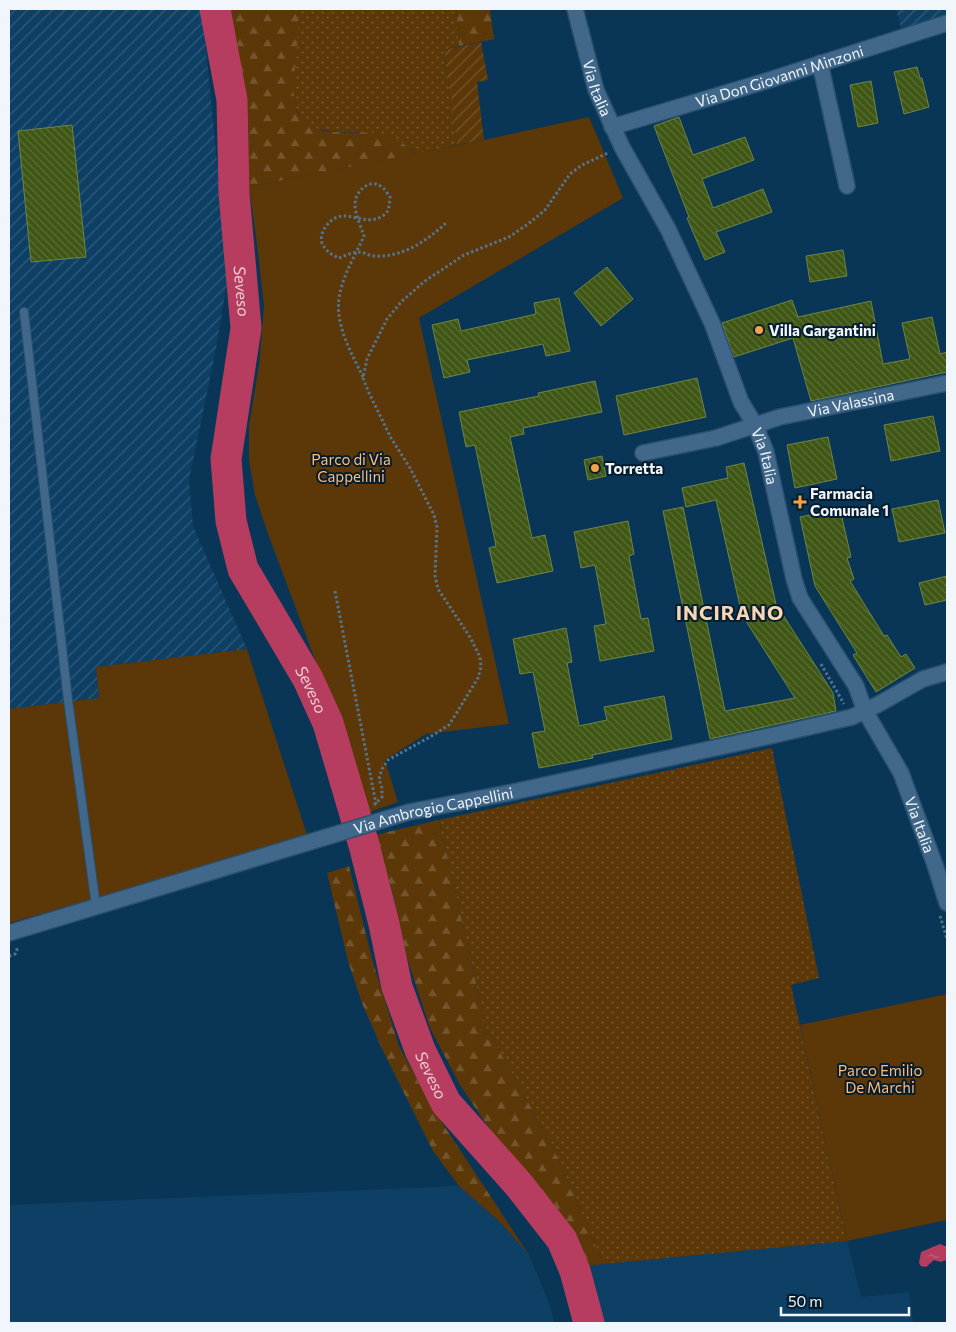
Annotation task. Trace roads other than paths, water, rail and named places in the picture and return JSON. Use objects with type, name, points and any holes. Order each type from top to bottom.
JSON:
[{"type":"street","name":"Via Italia","points":[[575,9],[596,90],[612,127],[668,229],[712,323],[742,402],[755,425],[766,452],[794,580],[800,598],[856,686],[865,711],[901,774],[947,902]]},
{"type":"street","name":"Via Don Giovanni Minzoni","points":[[612,127],[947,23]]},
{"type":"street","points":[[820,63],[846,186]]},
{"type":"street","name":"Via Valassina","points":[[643,454],[716,438],[780,417],[947,383]]},
{"type":"street","name":"Via Ambrogio Cappellini","points":[[9,933],[410,812],[513,792],[852,717],[923,679],[947,672]]},
{"type":"lane","points":[[24,312],[68,700],[96,906]]},
{"type":"water","points":[[940,1244],[947,1247],[946,1260],[941,1262],[934,1260],[926,1267],[921,1266],[919,1263],[921,1252]]},
{"type":"waterway","name":"Seveso","points":[[215,9],[232,100],[234,193],[246,328],[226,459],[231,521],[243,569],[308,679],[328,723],[364,845],[384,924],[397,987],[420,1050],[446,1103],[519,1185],[562,1240],[575,1271],[589,1323]]},
{"type":"place","name":"Villa Gargantini","points":[[759,330]]},
{"type":"place","name":"Torretta","points":[[595,468]]},
{"type":"place","name":"Farmacia Comunale 1","points":[[800,502]]},
{"type":"district","name":"INCIRANO","points":[[730,612]]},
{"type":"park label","name":"Parco di Via Cappellini","points":[[351,468]]},
{"type":"park label","name":"Parco Emilio De Marchi","points":[[880,1078]]}]
